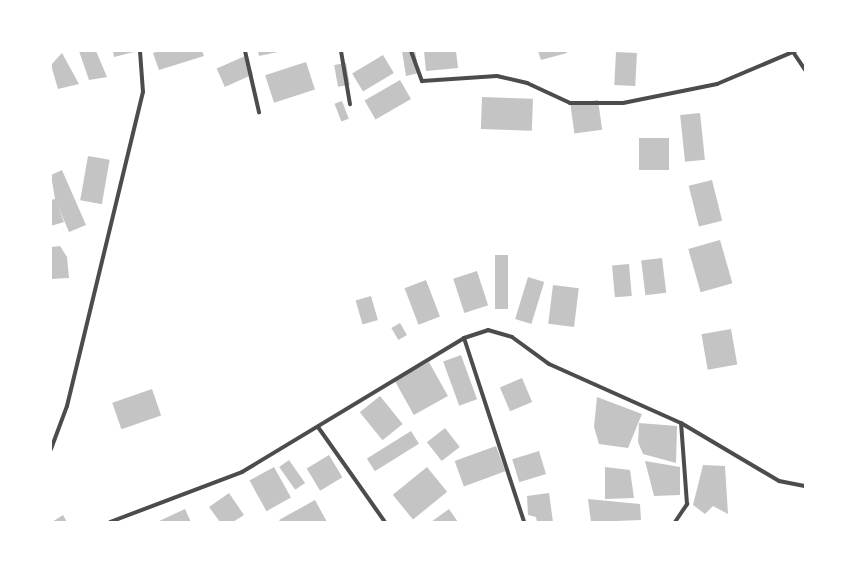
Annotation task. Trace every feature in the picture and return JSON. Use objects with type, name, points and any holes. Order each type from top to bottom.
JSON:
[{"type":"street","points":[[51,449],[67,406],[143,92],[140,51]]},
{"type":"street","points":[[245,51],[259,112]]},
{"type":"street","points":[[341,51],[350,104]]},
{"type":"street","points":[[411,51],[422,81],[498,76],[527,83],[570,103],[623,103],[717,84],[794,51],[805,70]]},
{"type":"street","points":[[110,522],[242,472],[464,338],[488,330],[512,337],[549,364],[681,423],[779,481],[805,486]]},
{"type":"street","points":[[464,338],[524,522]]},
{"type":"street","points":[[675,522],[687,504],[681,423]]},
{"type":"street","points":[[318,427],[385,522]]},
{"type":"building","points":[[79,51],[96,51],[107,77],[89,80]]},
{"type":"building","points":[[113,51],[134,51],[134,52],[114,57]]},
{"type":"building","points":[[159,51],[202,51],[204,56],[159,70],[153,53]]},
{"type":"building","points":[[258,51],[278,51],[278,52],[259,56]]},
{"type":"building","points":[[402,51],[415,51],[419,73],[406,76]]},
{"type":"building","points":[[424,51],[456,51],[458,68],[426,71]]},
{"type":"building","points":[[538,51],[566,51],[567,53],[541,60]]},
{"type":"building","points":[[616,52],[637,53],[635,86],[614,85]]},
{"type":"building","points":[[62,53],[79,84],[58,89],[51,65]]},
{"type":"building","points":[[383,55],[394,73],[363,92],[352,74]]},
{"type":"building","points":[[245,56],[253,74],[225,87],[217,69]]},
{"type":"building","points":[[306,62],[315,90],[274,103],[265,75]]},
{"type":"building","points":[[346,63],[350,85],[338,87],[334,65]]},
{"type":"building","points":[[400,80],[411,99],[375,120],[364,100]]},
{"type":"building","points":[[482,97],[533,99],[532,131],[481,129]]},
{"type":"building","points":[[598,100],[602,130],[574,134],[570,104]]},
{"type":"building","points":[[342,101],[349,119],[341,122],[335,104]]},
{"type":"building","points":[[700,113],[705,160],[685,162],[680,115]]},
{"type":"building","points":[[639,138],[669,138],[669,170],[639,170]]},
{"type":"building","points":[[88,156],[110,160],[102,204],[80,200]]},
{"type":"building","points":[[62,170],[86,225],[69,232],[58,206],[64,222],[51,226],[51,200],[55,199],[51,175]]},
{"type":"building","points":[[712,180],[722,221],[699,227],[689,186]]},
{"type":"building","points":[[720,240],[732,283],[701,292],[688,249]]},
{"type":"building","points":[[60,246],[67,257],[69,278],[51,279],[51,247]]},
{"type":"building","points":[[495,255],[508,255],[508,309],[495,309]]},
{"type":"building","points":[[662,258],[666,293],[645,295],[641,261]]},
{"type":"building","points":[[629,264],[632,296],[615,297],[612,265]]},
{"type":"building","points":[[477,271],[488,305],[464,313],[453,279]]},
{"type":"building","points":[[528,277],[544,282],[531,324],[515,319]]},
{"type":"building","points":[[426,280],[440,316],[419,325],[405,288]]},
{"type":"building","points":[[553,285],[579,288],[574,327],[548,324]]},
{"type":"building","points":[[371,296],[378,320],[363,324],[356,300]]},
{"type":"building","points":[[400,323],[407,335],[398,340],[391,328]]},
{"type":"building","points":[[731,329],[737,364],[708,370],[701,334]]},
{"type":"building","points":[[461,355],[477,399],[459,406],[443,361]]},
{"type":"building","points":[[429,362],[448,396],[414,415],[395,381]]},
{"type":"building","points":[[522,378],[532,402],[510,411],[500,387]]},
{"type":"building","points":[[152,389],[161,415],[121,429],[112,403]]},
{"type":"building","points":[[380,396],[403,424],[382,440],[360,412]]},
{"type":"building","points":[[597,397],[642,414],[628,448],[599,444],[594,427]]},
{"type":"building","points":[[639,423],[677,426],[676,463],[643,454],[638,442]]},
{"type":"building","points":[[445,428],[460,447],[442,461],[427,442]]},
{"type":"building","points":[[411,431],[419,444],[375,471],[367,459]]},
{"type":"building","points":[[496,446],[505,471],[464,486],[455,461]]},
{"type":"building","points":[[539,451],[546,474],[519,482],[512,459]]},
{"type":"building","points":[[329,455],[342,477],[320,491],[307,468]]},
{"type":"building","points":[[289,460],[305,483],[295,490],[279,467]]},
{"type":"building","points":[[645,461],[680,467],[680,495],[654,496]]},
{"type":"building","points":[[703,465],[725,466],[728,514],[713,506],[705,514],[693,505]]},
{"type":"building","points":[[274,467],[291,498],[266,511],[250,481]]},
{"type":"building","points":[[427,467],[447,492],[413,520],[393,495]]},
{"type":"building","points":[[605,467],[630,470],[634,498],[605,499]]},
{"type":"building","points":[[229,493],[244,515],[233,522],[220,522],[209,507]]},
{"type":"building","points":[[549,493],[553,522],[537,522],[536,517],[528,515],[527,496]]},
{"type":"building","points":[[588,499],[640,504],[641,520],[591,522]]},
{"type":"building","points":[[315,500],[327,522],[281,522],[279,520]]},
{"type":"building","points":[[185,509],[191,522],[157,522]]},
{"type":"building","points":[[449,509],[458,522],[431,522]]},
{"type":"building","points":[[63,515],[67,522],[52,522]]}]
